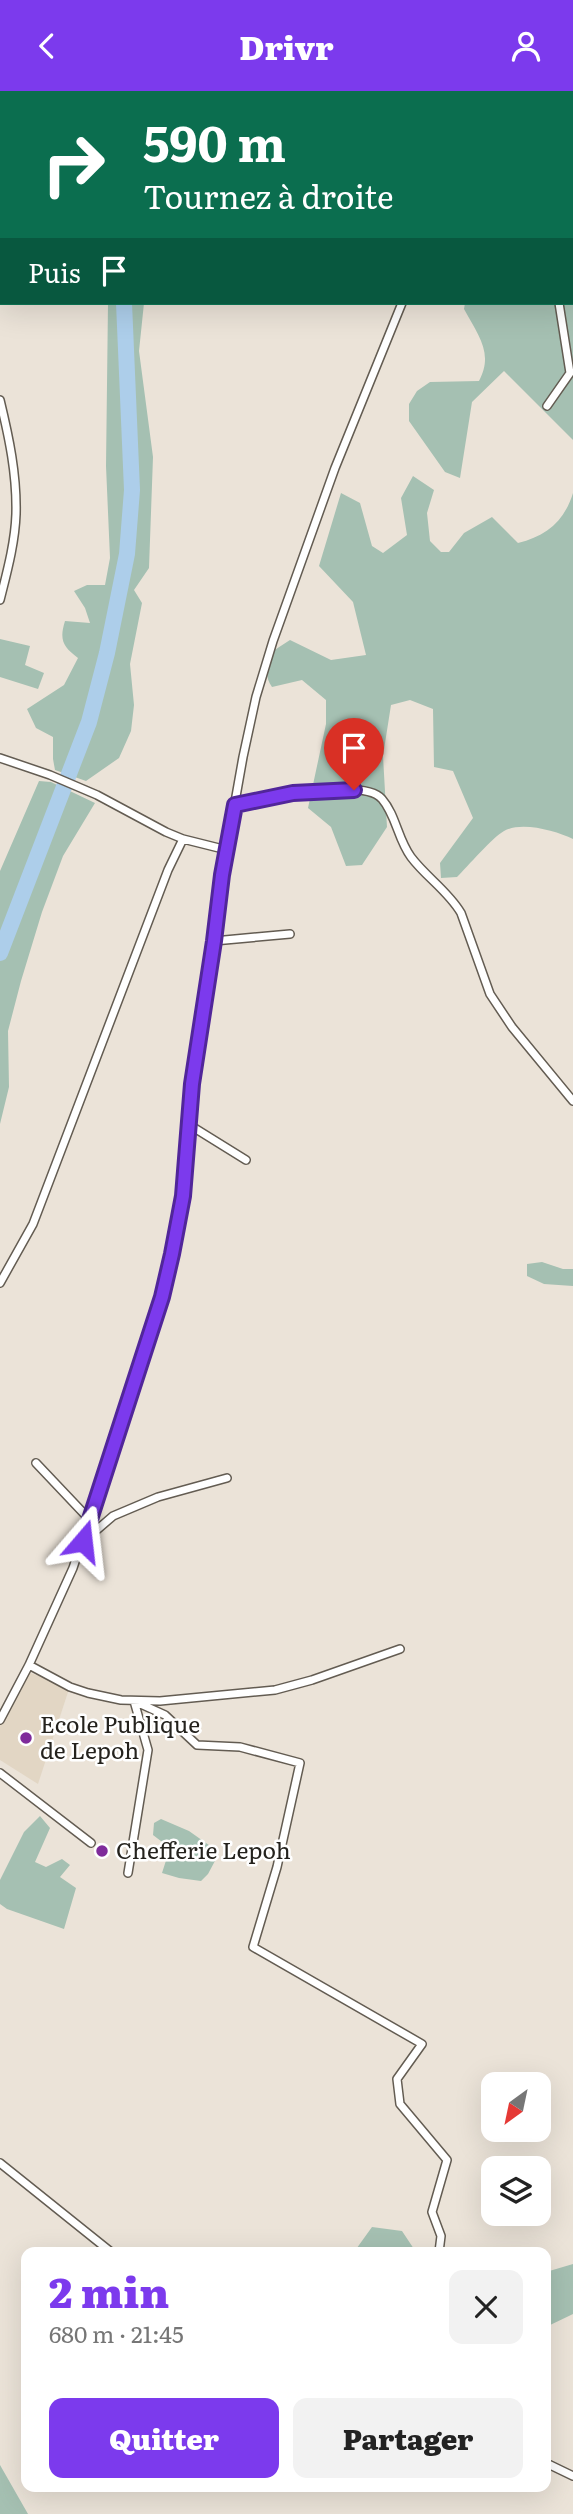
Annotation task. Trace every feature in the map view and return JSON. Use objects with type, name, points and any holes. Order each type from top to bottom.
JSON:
[{"type":"street","points":[[0,1720],[68,1583],[169,1269],[183,1196],[192,1084],[227,850],[254,709],[274,641],[335,468],[401,305]]},
{"type":"street","points":[[547,406],[570,373],[559,305]]},
{"type":"street","points":[[0,400],[15,478],[16,515],[0,600]]},
{"type":"street","points":[[0,758],[97,795],[183,839],[227,850]]},
{"type":"street","points":[[235,805],[293,793],[339,789],[368,791],[381,797],[412,858],[454,901],[461,913],[489,994],[512,1027],[573,1101]]},
{"type":"street","points":[[0,1283],[38,1211],[160,891],[183,839]]},
{"type":"street","points":[[214,941],[290,934]]},
{"type":"street","points":[[188,1124],[246,1160]]},
{"type":"street","points":[[36,1463],[90,1520]]},
{"type":"street","points":[[83,1541],[113,1516],[158,1497],[227,1478]]},
{"type":"street","points":[[29,1665],[79,1690],[113,1699],[134,1701],[275,1690],[400,1649]]},
{"type":"street","points":[[128,1873],[148,1750],[134,1701]]},
{"type":"street","points":[[134,1701],[165,1715],[197,1745],[240,1747],[300,1763],[277,1867],[253,1947],[422,2044],[397,2079],[400,2104],[447,2160],[432,2212],[441,2236],[440,2247]]},
{"type":"street","points":[[0,1773],[91,1843]]},
{"type":"street","points":[[0,2163],[105,2247]]},
{"type":"street","points":[[551,2465],[573,2476]]},
{"type":"shaded area","name":"Ecole Publique de Lepoh","points":[[21,1670],[52,1680],[69,1689],[38,1784],[0,1760],[0,1716]]},
{"type":"green space","points":[[108,305],[144,305],[139,351],[153,457],[149,568],[134,590],[142,603],[130,664],[134,705],[131,731],[119,758],[86,781],[55,770],[53,737],[36,728],[27,709],[64,685],[78,658],[64,643],[62,633],[65,621],[90,623],[85,608],[74,591],[87,585],[105,585],[110,558],[106,466]]},
{"type":"green space","points":[[465,305],[573,305],[573,440],[504,371],[472,402],[460,478],[445,472],[409,421],[409,404],[417,391],[430,382],[479,381],[485,353],[464,309]]},
{"type":"green space","points":[[413,476],[434,490],[427,513],[430,541],[441,552],[449,552],[464,533],[492,517],[518,543],[537,536],[559,520],[573,493],[573,839],[539,828],[511,828],[493,839],[457,877],[441,878],[440,863],[473,818],[453,771],[434,767],[433,709],[410,700],[391,705],[383,756],[387,827],[362,865],[346,866],[331,827],[308,808],[326,724],[326,700],[302,680],[272,687],[267,674],[273,651],[290,640],[331,660],[366,655],[353,602],[319,566],[341,493],[360,503],[372,546],[383,553],[407,535],[401,498]]},
{"type":"green space","points":[[0,639],[30,646],[25,665],[44,673],[38,689],[0,677]]},
{"type":"green space","points":[[39,781],[51,782],[95,803],[63,856],[21,981],[8,1031],[9,1087],[0,1124],[0,871]]},
{"type":"green space","points":[[542,1262],[563,1269],[573,1269],[573,1286],[544,1284],[527,1276],[527,1264]]},
{"type":"green space","points":[[40,1816],[50,1828],[35,1862],[46,1867],[62,1859],[70,1865],[60,1877],[76,1888],[64,1929],[7,1909],[0,1904],[0,1880],[24,1832]]},
{"type":"green space","points":[[161,1819],[189,1831],[213,1848],[216,1859],[201,1881],[162,1873],[170,1848],[153,1835],[154,1823]]},
{"type":"green space","points":[[372,2227],[402,2231],[413,2247],[358,2247]]},
{"type":"green space","points":[[573,2264],[573,2314],[551,2325],[551,2271]]},
{"type":"green space","points":[[0,2465],[28,2514],[0,2514]]},
{"type":"waterway","points":[[0,953],[89,722],[107,653],[127,554],[132,490],[124,305]]},
{"type":"place","name":"Ecole Publique de Lepoh","points":[[26,1738]]},
{"type":"place","name":"Chefferie Lepoh","points":[[102,1851]]},
{"type":"route","points":[[83,1541],[169,1269],[183,1196],[192,1084],[222,875],[235,805],[293,793],[354,790]]}]
